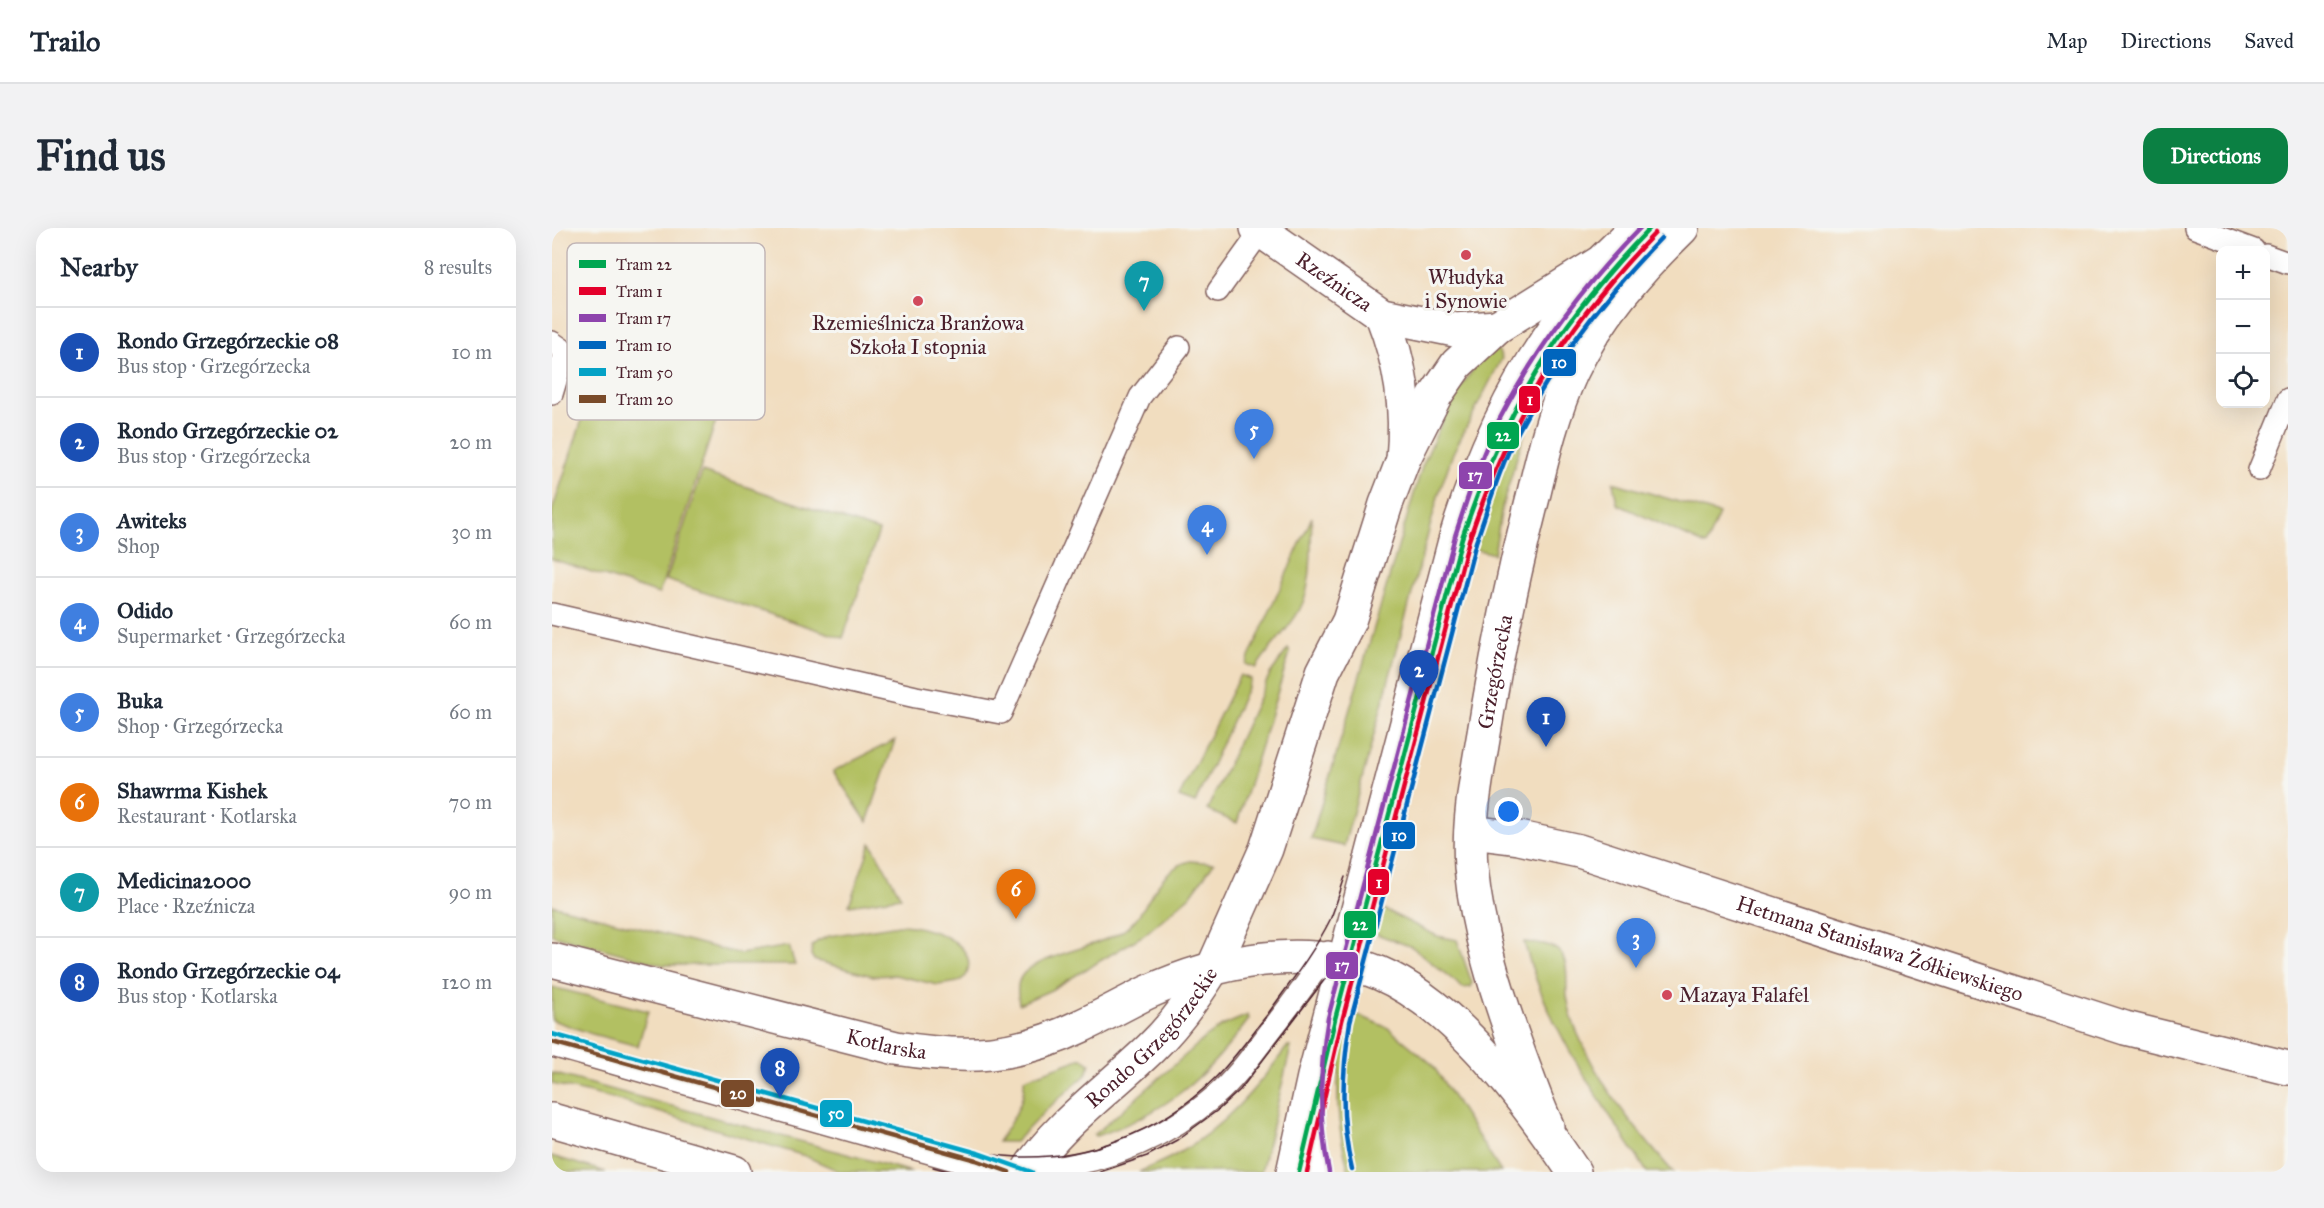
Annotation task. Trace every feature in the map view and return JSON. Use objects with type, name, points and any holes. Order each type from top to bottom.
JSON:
[{"type":"street","points":[[1213,968],[1266,849],[1323,672],[1348,621],[1386,504],[1422,420],[1446,379],[1472,349],[1497,327],[1601,262],[1636,228]]},
{"type":"street","name":"Grzegórzecka","points":[[1566,1160],[1541,1112],[1492,976],[1474,888],[1470,832],[1499,640],[1547,440],[1571,373],[1592,334],[1623,292],[1682,228]]},
{"type":"street","name":"Rzeźnicza","points":[[1259,229],[1382,315],[1455,330],[1497,327]]},
{"type":"street","name":"Rzeźnicza","points":[[1382,315],[1395,348],[1402,384],[1405,419],[1403,460]]},
{"type":"street","name":"Hetmana Stanisława Żółkiewskiego","points":[[1470,832],[1520,838],[1579,851],[2125,1028],[2288,1068]]},
{"type":"street","name":"Rondo Grzegórzeckie","points":[[1012,1172],[1056,1136],[1172,1026],[1197,995],[1213,968],[1278,958],[1331,960],[1362,967],[1397,982],[1442,1013],[1488,1059],[1528,1107],[1566,1160]]},
{"type":"street","name":"Kotlarska","points":[[552,960],[896,1048],[939,1055],[971,1056],[998,1053],[1037,1044],[1079,1027],[1184,977],[1213,968]]},
{"type":"street","points":[[552,1120],[734,1172]]},
{"type":"lane","points":[[2195,228],[2243,246]]},
{"type":"lane","points":[[1218,291],[1259,229]]},
{"type":"lane","points":[[2270,257],[2288,263]]},
{"type":"lane","points":[[1287,1172],[1331,960],[1346,926],[1463,492],[1489,430],[1519,373],[1556,317],[1601,262]]},
{"type":"lane","points":[[552,342],[565,351],[552,394]]},
{"type":"lane","points":[[552,614],[916,697],[1001,712],[1140,397],[1179,347]]},
{"type":"lane","points":[[2259,471],[2288,399]]},
{"type":"lane","points":[[552,1046],[1012,1172],[1076,1165],[1111,1156],[1160,1135],[1193,1114],[1215,1096],[1240,1069],[1331,960]]},
{"type":"lane","points":[[1308,1076],[1320,1172]]},
{"type":"green space","points":[[1495,349],[1502,358],[1453,453],[1439,493],[1344,846],[1311,839],[1422,467],[1452,402],[1472,370]]},
{"type":"green space","points":[[582,420],[716,420],[659,594],[552,559],[552,511]]},
{"type":"green space","points":[[1517,426],[1523,427],[1525,431],[1502,507],[1494,554],[1470,548],[1497,465]]},
{"type":"green space","points":[[702,472],[879,531],[843,638],[666,580]]},
{"type":"green space","points":[[1613,482],[1719,514],[1706,545],[1617,504]]},
{"type":"green space","points":[[1312,517],[1308,587],[1300,609],[1256,668],[1246,664]]},
{"type":"green space","points":[[1288,649],[1290,652],[1237,823],[1207,810],[1270,674]]},
{"type":"green space","points":[[1240,675],[1251,679],[1195,803],[1179,797]]},
{"type":"green space","points":[[895,740],[867,822],[833,771]]},
{"type":"green space","points":[[871,843],[901,897],[849,905]]},
{"type":"green space","points":[[1190,861],[1214,863],[1190,896],[1144,935],[1051,990],[1019,1004],[1018,983],[1028,970],[1051,958],[1097,943],[1121,932],[1139,915],[1167,874],[1177,866]]},
{"type":"green space","points":[[552,905],[740,954],[789,946],[795,965],[663,965],[552,935]]},
{"type":"green space","points":[[1377,906],[1437,936],[1457,940],[1472,983],[1471,987],[1463,988],[1412,947],[1371,932]]},
{"type":"green space","points":[[899,925],[935,932],[958,945],[966,954],[969,964],[966,976],[958,982],[938,985],[895,975],[873,976],[814,960],[811,955],[812,946],[829,936]]},
{"type":"green space","points":[[1524,942],[1549,946],[1562,955],[1570,1010],[1575,1028],[1586,1051],[1619,1106],[1673,1172],[1647,1172],[1610,1117],[1560,1033],[1534,974]]},
{"type":"green space","points":[[552,987],[648,1011],[638,1046],[592,1034],[552,1020]]},
{"type":"green space","points":[[1351,1012],[1388,1028],[1432,1064],[1501,1172],[1349,1172],[1342,1139],[1338,1089],[1341,1055]]},
{"type":"green space","points":[[1248,1015],[1249,1019],[1217,1059],[1183,1091],[1143,1117],[1121,1127],[1094,1135],[1205,1038],[1222,1026]]},
{"type":"green space","points":[[1287,1047],[1291,1047],[1261,1172],[1139,1172],[1177,1154],[1224,1120],[1251,1092]]},
{"type":"green space","points":[[1082,1058],[1090,1063],[1086,1075],[1046,1110],[1015,1142],[998,1142],[1020,1104],[1024,1079]]},
{"type":"green space","points":[[552,1073],[912,1172],[841,1172],[805,1156],[611,1098],[552,1084]]},
{"type":"green space","points":[[552,1156],[555,1157],[606,1172],[552,1172]]},
{"type":"tram line","name":"17","points":[[1329,1172],[1321,1114],[1323,1057],[1328,1018],[1455,536],[1480,462],[1513,394],[1562,319],[1640,228]]},
{"type":"tram line","name":"22","points":[[1299,1172],[1335,1019],[1462,538],[1479,492],[1496,449],[1537,371],[1587,299],[1650,228]]},
{"type":"tram line","name":"1","points":[[1307,1172],[1342,1021],[1469,540],[1503,452],[1543,375],[1593,304],[1655,233]]},
{"type":"tram line","name":"10","points":[[1352,1169],[1344,1114],[1345,1059],[1350,1022],[1476,542],[1506,457],[1533,404],[1583,329],[1620,282],[1661,238]]},
{"type":"tram line","points":[[950,1145],[1004,1156],[1033,1157],[1062,1154],[1090,1149],[1118,1140],[1170,1114],[1215,1078],[1267,1015],[1323,933],[1345,877]]},
{"type":"tram line","points":[[1100,1172],[1147,1156],[1177,1140],[1218,1110],[1240,1090],[1332,970],[1347,945],[1371,885]]},
{"type":"tram line","name":"50","points":[[552,1034],[978,1153],[1032,1172]]},
{"type":"tram line","name":"20","points":[[552,1042],[976,1160],[1009,1172]]},
{"type":"tram line","points":[[933,1167],[951,1172]]},
{"type":"place","name":"Włudyka i Synowie","points":[[1466,255]]},
{"type":"place","name":"Rzemieślnicza Branżowa Szkoła I stopnia","points":[[918,301]]},
{"type":"place","name":"Medicina2000","points":[[1144,311]]},
{"type":"place","name":"Buka","points":[[1254,459]]},
{"type":"place","name":"Odido","points":[[1207,555]]},
{"type":"place","name":"Rondo Grzegórzeckie 02","points":[[1419,700]]},
{"type":"place","name":"Rondo Grzegórzeckie 08","points":[[1546,747]]},
{"type":"place","name":"Shawrma Kishek","points":[[1016,919]]},
{"type":"place","name":"Awiteks","points":[[1636,968]]},
{"type":"place","name":"Mazaya Falafel","points":[[1667,995]]},
{"type":"place","name":"Rondo Grzegórzeckie 04","points":[[780,1098]]}]
